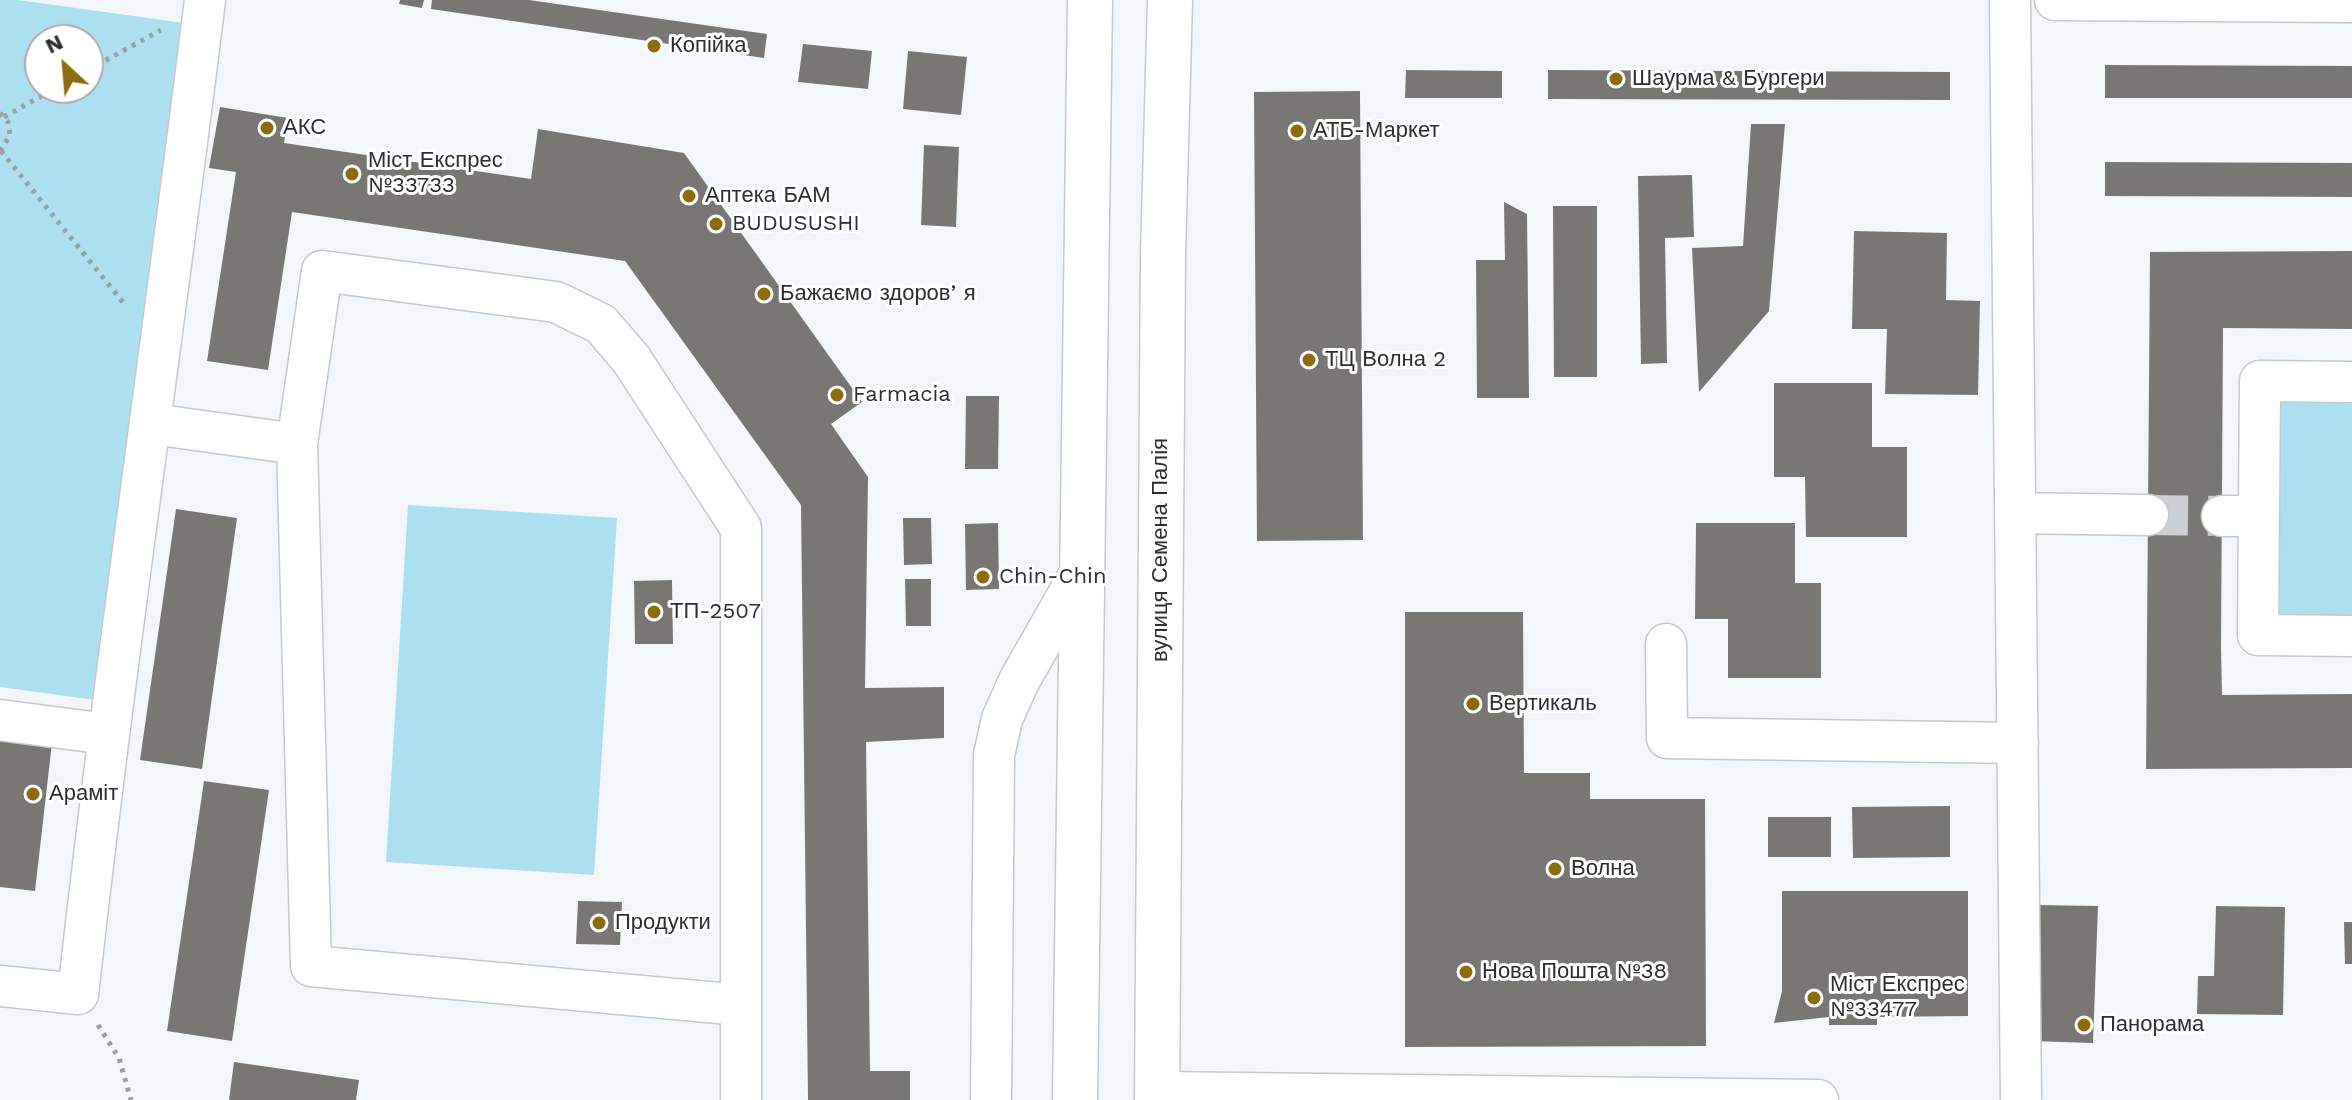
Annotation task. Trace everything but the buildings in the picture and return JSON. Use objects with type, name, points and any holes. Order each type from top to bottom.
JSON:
[{"type":"main road","points":[[1075,1100],[1090,0]]},
{"type":"main road","name":"вулиця Семена Палія","points":[[1157,1096],[1163,255],[1170,0]]},
{"type":"street","points":[[2010,0],[2021,1100]]},
{"type":"street","points":[[2055,0],[2352,2]]},
{"type":"street","points":[[0,986],[78,994],[107,734],[152,424],[205,3]]},
{"type":"street","points":[[741,1005],[311,966],[297,444],[322,271],[556,302],[601,324],[631,359],[741,528],[741,1005],[741,1100]]},
{"type":"street","points":[[2352,382],[2260,381],[2240,516],[2258,635],[2352,636]]},
{"type":"street","points":[[152,424],[297,444]]},
{"type":"street","points":[[2015,513],[2148,515]]},
{"type":"street","points":[[991,1100],[994,755],[1002,719],[1019,681],[1084,567]]},
{"type":"street","points":[[1666,644],[1667,738],[2018,743]]},
{"type":"street","points":[[0,720],[107,734]]},
{"type":"street","points":[[1157,1096],[1818,1100]]},
{"type":"path","points":[[104,61],[205,3]]},
{"type":"path","points":[[24,104],[2,115],[10,135],[0,151],[160,349]]},
{"type":"path","points":[[78,994],[119,1058],[131,1100]]},
{"type":"shaded area","points":[[0,0],[184,23],[95,700],[0,687]]},
{"type":"shaded area","points":[[2277,400],[2352,400],[2352,620],[2275,620]]},
{"type":"shaded area","points":[[408,505],[617,518],[594,875],[386,862]]},
{"type":"tunnel","points":[[2148,515],[2222,516]]},
{"type":"place","name":"Копійка","points":[[654,46]]},
{"type":"place","name":"Шаурма & Бургери","points":[[1616,79]]},
{"type":"place","name":"АКС","points":[[267,128]]},
{"type":"place","name":"АТБ-Маркет","points":[[1297,131]]},
{"type":"place","name":"Міст Експрес №33733","points":[[352,174]]},
{"type":"place","name":"Аптека БАМ","points":[[689,196]]},
{"type":"place","name":"BUDUSUSHI","points":[[716,224]]},
{"type":"place","name":"Бажаємо здоровʼя","points":[[764,294]]},
{"type":"place","name":"ТЦ Волна 2","points":[[1309,360]]},
{"type":"place","name":"Farmacia","points":[[837,395]]},
{"type":"place","name":"Chin-Chin","points":[[983,577]]},
{"type":"place","name":"ТП-2507","points":[[654,612]]},
{"type":"place","name":"Вертикаль","points":[[1473,704]]},
{"type":"place","name":"Араміт","points":[[33,794]]},
{"type":"place","name":"Волна","points":[[1555,869]]},
{"type":"place","name":"Продукти","points":[[599,923]]},
{"type":"place","name":"Нова Пошта №38","points":[[1466,972]]},
{"type":"place","name":"Міст Експрес №33477","points":[[1814,998]]},
{"type":"place","name":"Панорама","points":[[2084,1025]]}]
